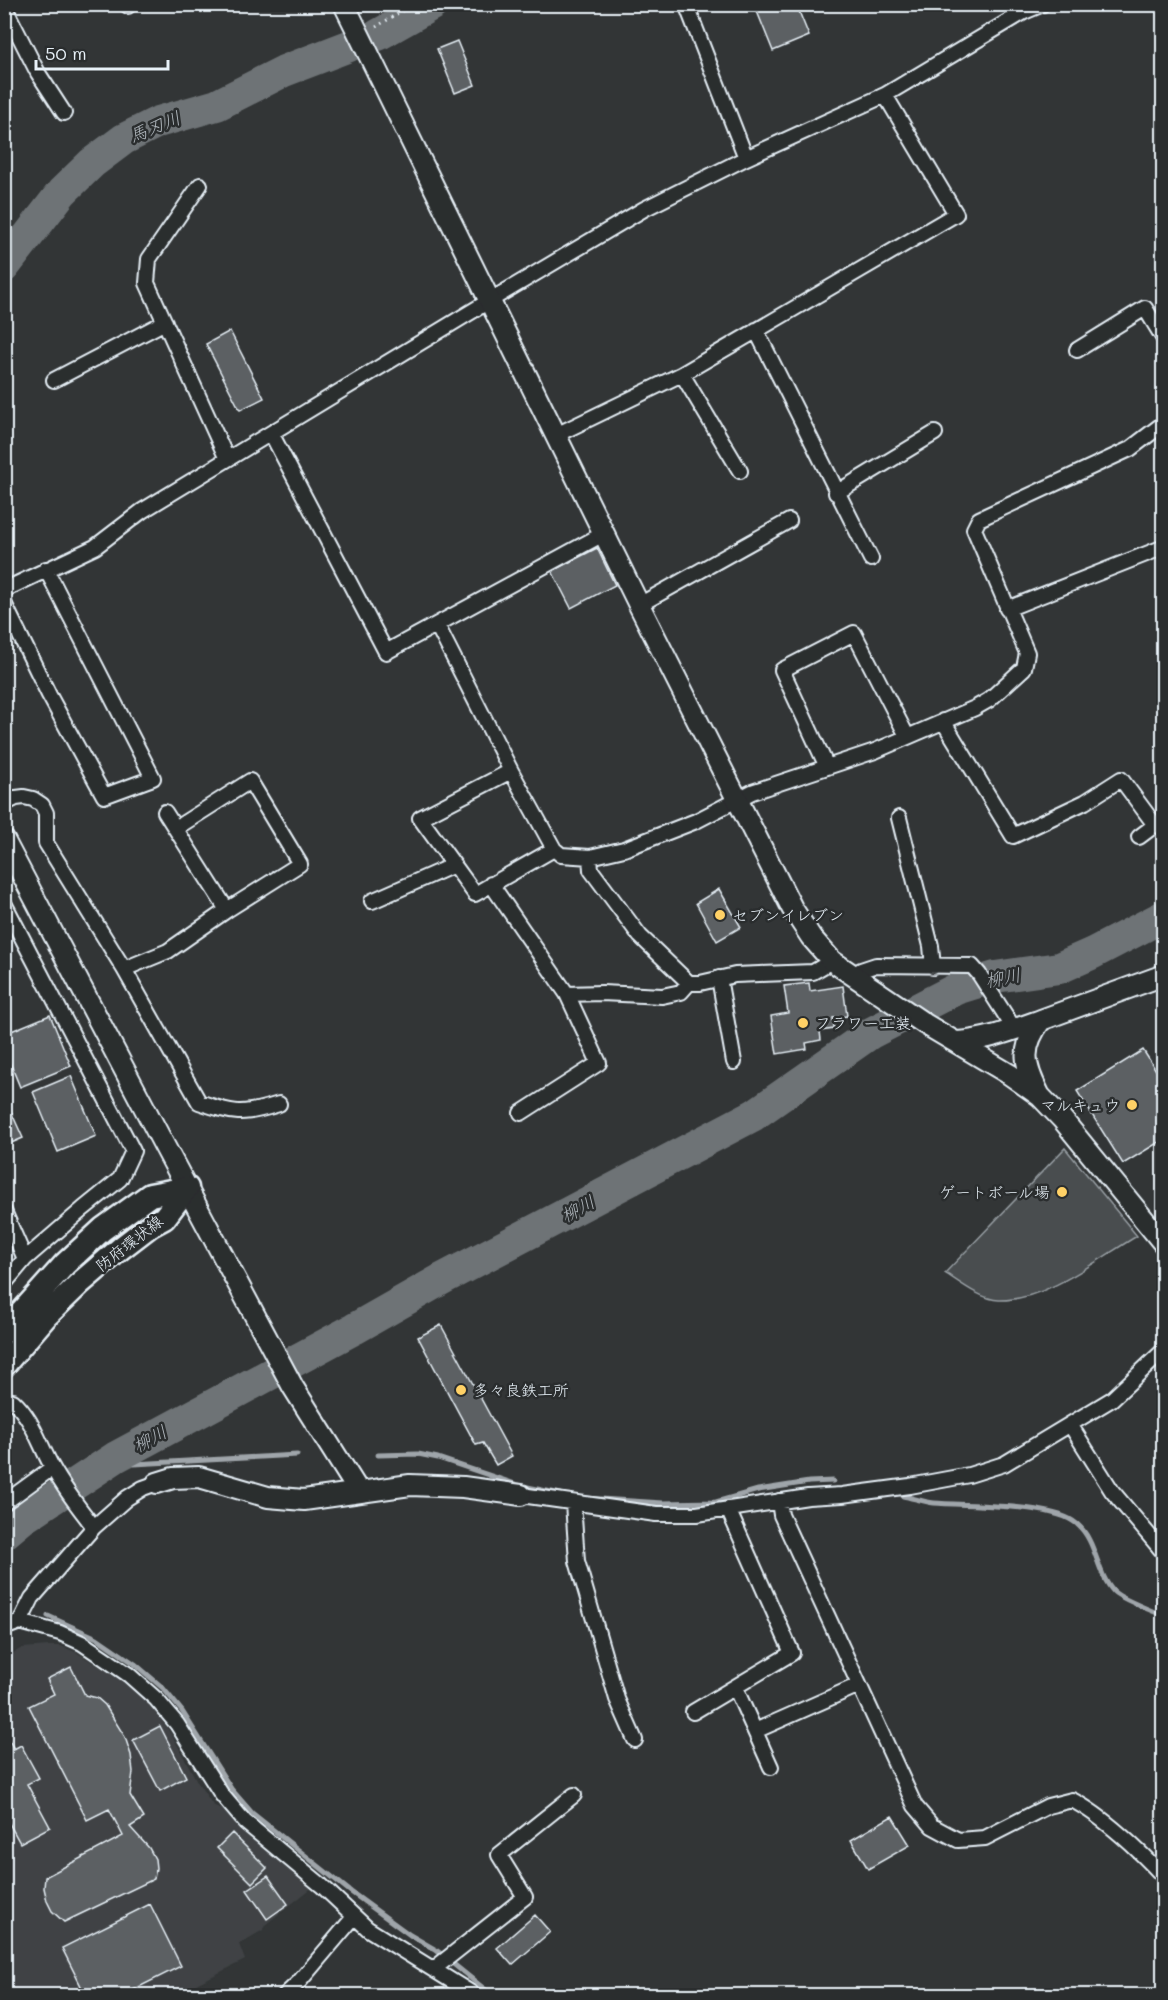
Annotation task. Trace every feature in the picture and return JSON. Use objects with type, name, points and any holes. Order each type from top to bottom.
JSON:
[{"type":"main road","name":"防府環状線","points":[[4,1332],[65,1264],[103,1229],[150,1196],[187,1188]]},
{"type":"main road","name":"防府環状線","points":[[4,1365],[46,1316],[79,1284],[136,1236],[164,1218],[187,1188]]},
{"type":"street","points":[[344,4],[639,605],[792,908],[832,961],[925,1024],[1040,1096],[1062,1119],[1164,1244]]},
{"type":"street","points":[[686,4],[746,159]]},
{"type":"street","points":[[4,590],[95,547],[142,511],[644,209],[885,95],[1022,8],[1043,4]]},
{"type":"street","points":[[4,6],[38,73],[64,113]]},
{"type":"street","points":[[556,435],[682,374],[956,214],[885,95]]},
{"type":"street","points":[[200,185],[149,259],[147,283],[227,459]]},
{"type":"street","points":[[1077,350],[1146,308],[1163,337]]},
{"type":"street","points":[[54,380],[165,322]]},
{"type":"street","points":[[756,330],[871,559]]},
{"type":"street","points":[[682,374],[740,471]]},
{"type":"street","points":[[438,625],[511,771],[554,849],[561,855],[590,857],[624,849],[696,821],[737,798],[875,751],[989,700],[1024,668],[1027,653],[974,529],[979,519],[1130,449],[1164,423]]},
{"type":"street","points":[[271,433],[386,652],[605,533]]},
{"type":"street","points":[[836,493],[935,433]]},
{"type":"street","points":[[639,605],[789,520]]},
{"type":"street","points":[[1007,609],[1164,547]]},
{"type":"street","points":[[4,603],[49,695],[104,796],[153,778],[46,570]]},
{"type":"street","points":[[827,767],[782,670],[854,633],[907,736]]},
{"type":"street","points":[[943,721],[1013,836],[1085,802],[1120,779],[1155,825],[1139,837]]},
{"type":"street","points":[[511,771],[420,818],[476,894],[554,849]]},
{"type":"street","points":[[124,969],[168,951],[300,864],[250,781],[176,828]]},
{"type":"street","points":[[4,804],[24,797],[33,799],[42,805],[46,813],[46,843],[124,969],[199,1101],[232,1113],[255,1112],[279,1104]]},
{"type":"street","points":[[165,812],[227,910]]},
{"type":"street","points":[[899,818],[931,946],[933,967]]},
{"type":"street","points":[[4,840],[293,1387],[359,1492]]},
{"type":"street","points":[[590,857],[591,870],[640,936],[689,983],[700,983],[735,975],[813,972],[832,961]]},
{"type":"street","points":[[372,901],[454,865]]},
{"type":"street","points":[[491,884],[567,994],[598,1063],[521,1113]]},
{"type":"street","points":[[4,903],[133,1151],[120,1179],[25,1259],[4,1284]]},
{"type":"street","points":[[854,975],[876,965],[972,966],[1015,1030]]},
{"type":"street","points":[[957,1042],[976,1041],[1015,1030],[1164,975]]},
{"type":"street","points":[[719,978],[734,1062]]},
{"type":"street","points":[[567,994],[662,996],[681,992],[689,983]]},
{"type":"street","points":[[1040,1096],[1029,1073],[1025,1056],[1031,1034],[1041,1020]]},
{"type":"street","points":[[6,1216],[25,1259]]},
{"type":"street","points":[[20,1622],[32,1598],[94,1527],[127,1498],[173,1478],[199,1477],[268,1497],[295,1500],[325,1498],[395,1486],[420,1485],[463,1487],[656,1514],[697,1514],[910,1486],[969,1475],[1004,1464],[1071,1426],[1112,1399],[1164,1350]]},
{"type":"street","points":[[13,1401],[24,1411],[54,1471],[94,1527]]},
{"type":"street","points":[[1071,1426],[1112,1491],[1164,1553]]},
{"type":"street","points":[[4,1503],[54,1471]]},
{"type":"street","points":[[778,1502],[781,1515],[915,1806],[932,1826],[958,1840],[985,1838],[1048,1806],[1072,1800],[1086,1807],[1164,1877]]},
{"type":"street","points":[[573,1503],[577,1561],[617,1699],[635,1740]]},
{"type":"street","points":[[693,1712],[792,1653],[728,1509]]},
{"type":"street","points":[[4,1628],[20,1622],[60,1633],[82,1643],[129,1676],[156,1699],[177,1724],[222,1795],[245,1822],[321,1885],[368,1929],[476,1995]]},
{"type":"street","points":[[755,1731],[859,1685]]},
{"type":"street","points":[[735,1687],[771,1767]]},
{"type":"street","points":[[435,1968],[525,1898],[499,1855],[574,1795]]},
{"type":"street","points":[[290,1994],[354,1917]]},
{"type":"path","points":[[361,37],[413,4]]},
{"type":"shaded area","name":"ゲートボール場","points":[[1065,1148],[1137,1236],[1071,1277],[1035,1294],[1017,1298],[999,1300],[985,1297],[945,1273]]},
{"type":"shaded area","points":[[61,1646],[76,1652],[120,1679],[149,1703],[172,1735],[198,1783],[213,1805],[231,1814],[313,1887],[265,1925],[263,1930],[239,1944],[245,1960],[174,1995],[5,1995],[4,1658],[22,1648]]},
{"type":"building","points":[[754,4],[796,4],[809,36],[773,51]]},
{"type":"building","points":[[457,41],[475,85],[455,93],[437,49]]},
{"type":"building","points":[[230,331],[264,398],[240,410],[206,344]]},
{"type":"building","points":[[597,548],[615,585],[571,608],[552,571]]},
{"type":"building","points":[[719,889],[741,927],[717,941],[696,903]]},
{"type":"building","name":"フラワー工装","points":[[809,983],[810,991],[843,986],[847,1016],[833,1018],[834,1029],[820,1031],[821,1040],[806,1043],[807,1049],[777,1054],[771,1016],[788,1013],[784,986]]},
{"type":"building","points":[[50,1015],[71,1066],[20,1087],[4,1048],[4,1034]]},
{"type":"building","points":[[1143,1050],[1163,1081],[1157,1085],[1164,1095],[1164,1139],[1123,1164],[1077,1091]]},
{"type":"building","points":[[71,1076],[96,1136],[58,1152],[33,1092]]},
{"type":"building","points":[[4,1096],[23,1138],[4,1146]]},
{"type":"building","name":"多々良鉄工所","points":[[441,1325],[512,1456],[496,1465],[483,1443],[476,1445],[418,1337]]},
{"type":"building","points":[[71,1667],[85,1695],[97,1698],[105,1705],[125,1737],[131,1755],[133,1772],[130,1795],[144,1818],[130,1827],[149,1848],[155,1859],[156,1868],[154,1879],[64,1922],[52,1911],[47,1901],[44,1888],[45,1877],[123,1836],[109,1809],[87,1820],[29,1706],[54,1694],[47,1679]]},
{"type":"building","points":[[160,1726],[186,1777],[160,1791],[133,1740]]},
{"type":"building","points":[[4,1731],[14,1749],[21,1745],[39,1778],[27,1784],[50,1827],[20,1843],[4,1814]]},
{"type":"building","points":[[892,1816],[910,1845],[868,1869],[851,1840]]},
{"type":"building","points":[[232,1833],[267,1868],[252,1883],[217,1848]]},
{"type":"building","points":[[268,1876],[288,1904],[267,1919],[247,1890]]},
{"type":"building","points":[[150,1904],[181,1966],[121,1996],[86,1996],[62,1948]]},
{"type":"building","points":[[535,1915],[550,1932],[512,1965],[497,1948]]},
{"type":"waterway","name":"馬刃川","points":[[378,35],[433,4]]},
{"type":"waterway","name":"馬刃川","points":[[4,267],[62,192],[92,163],[124,139],[158,122],[217,105],[284,71],[349,46]]},
{"type":"waterway","name":"柳川","points":[[4,1534],[22,1519],[116,1457],[442,1279],[754,1115],[871,1033],[956,989],[995,977],[1059,968],[1164,916]]},
{"type":"waterway","points":[[378,1455],[418,1454],[438,1458],[518,1485],[561,1494]]},
{"type":"waterway","points":[[116,1457],[134,1464],[297,1455]]},
{"type":"waterway","points":[[585,1498],[663,1503],[716,1502],[758,1490],[809,1482],[833,1481]]},
{"type":"waterway","points":[[903,1496],[934,1503],[1031,1509],[1066,1517],[1084,1531],[1103,1576],[1114,1592],[1164,1616]]},
{"type":"waterway","points":[[4,1611],[8,1610]]},
{"type":"waterway","points":[[48,1616],[97,1638],[135,1664],[163,1688],[182,1711],[232,1790],[252,1813],[351,1892],[410,1935],[436,1950],[493,1996]]},
{"type":"place","name":"セブンイレブン","points":[[720,915]]},
{"type":"place","name":"フラワー工装","points":[[803,1023]]},
{"type":"place","name":"マルキュウ","points":[[1132,1105]]},
{"type":"place","name":"ゲートボール場","points":[[1062,1192]]},
{"type":"place","name":"多々良鉄工所","points":[[461,1390]]}]
